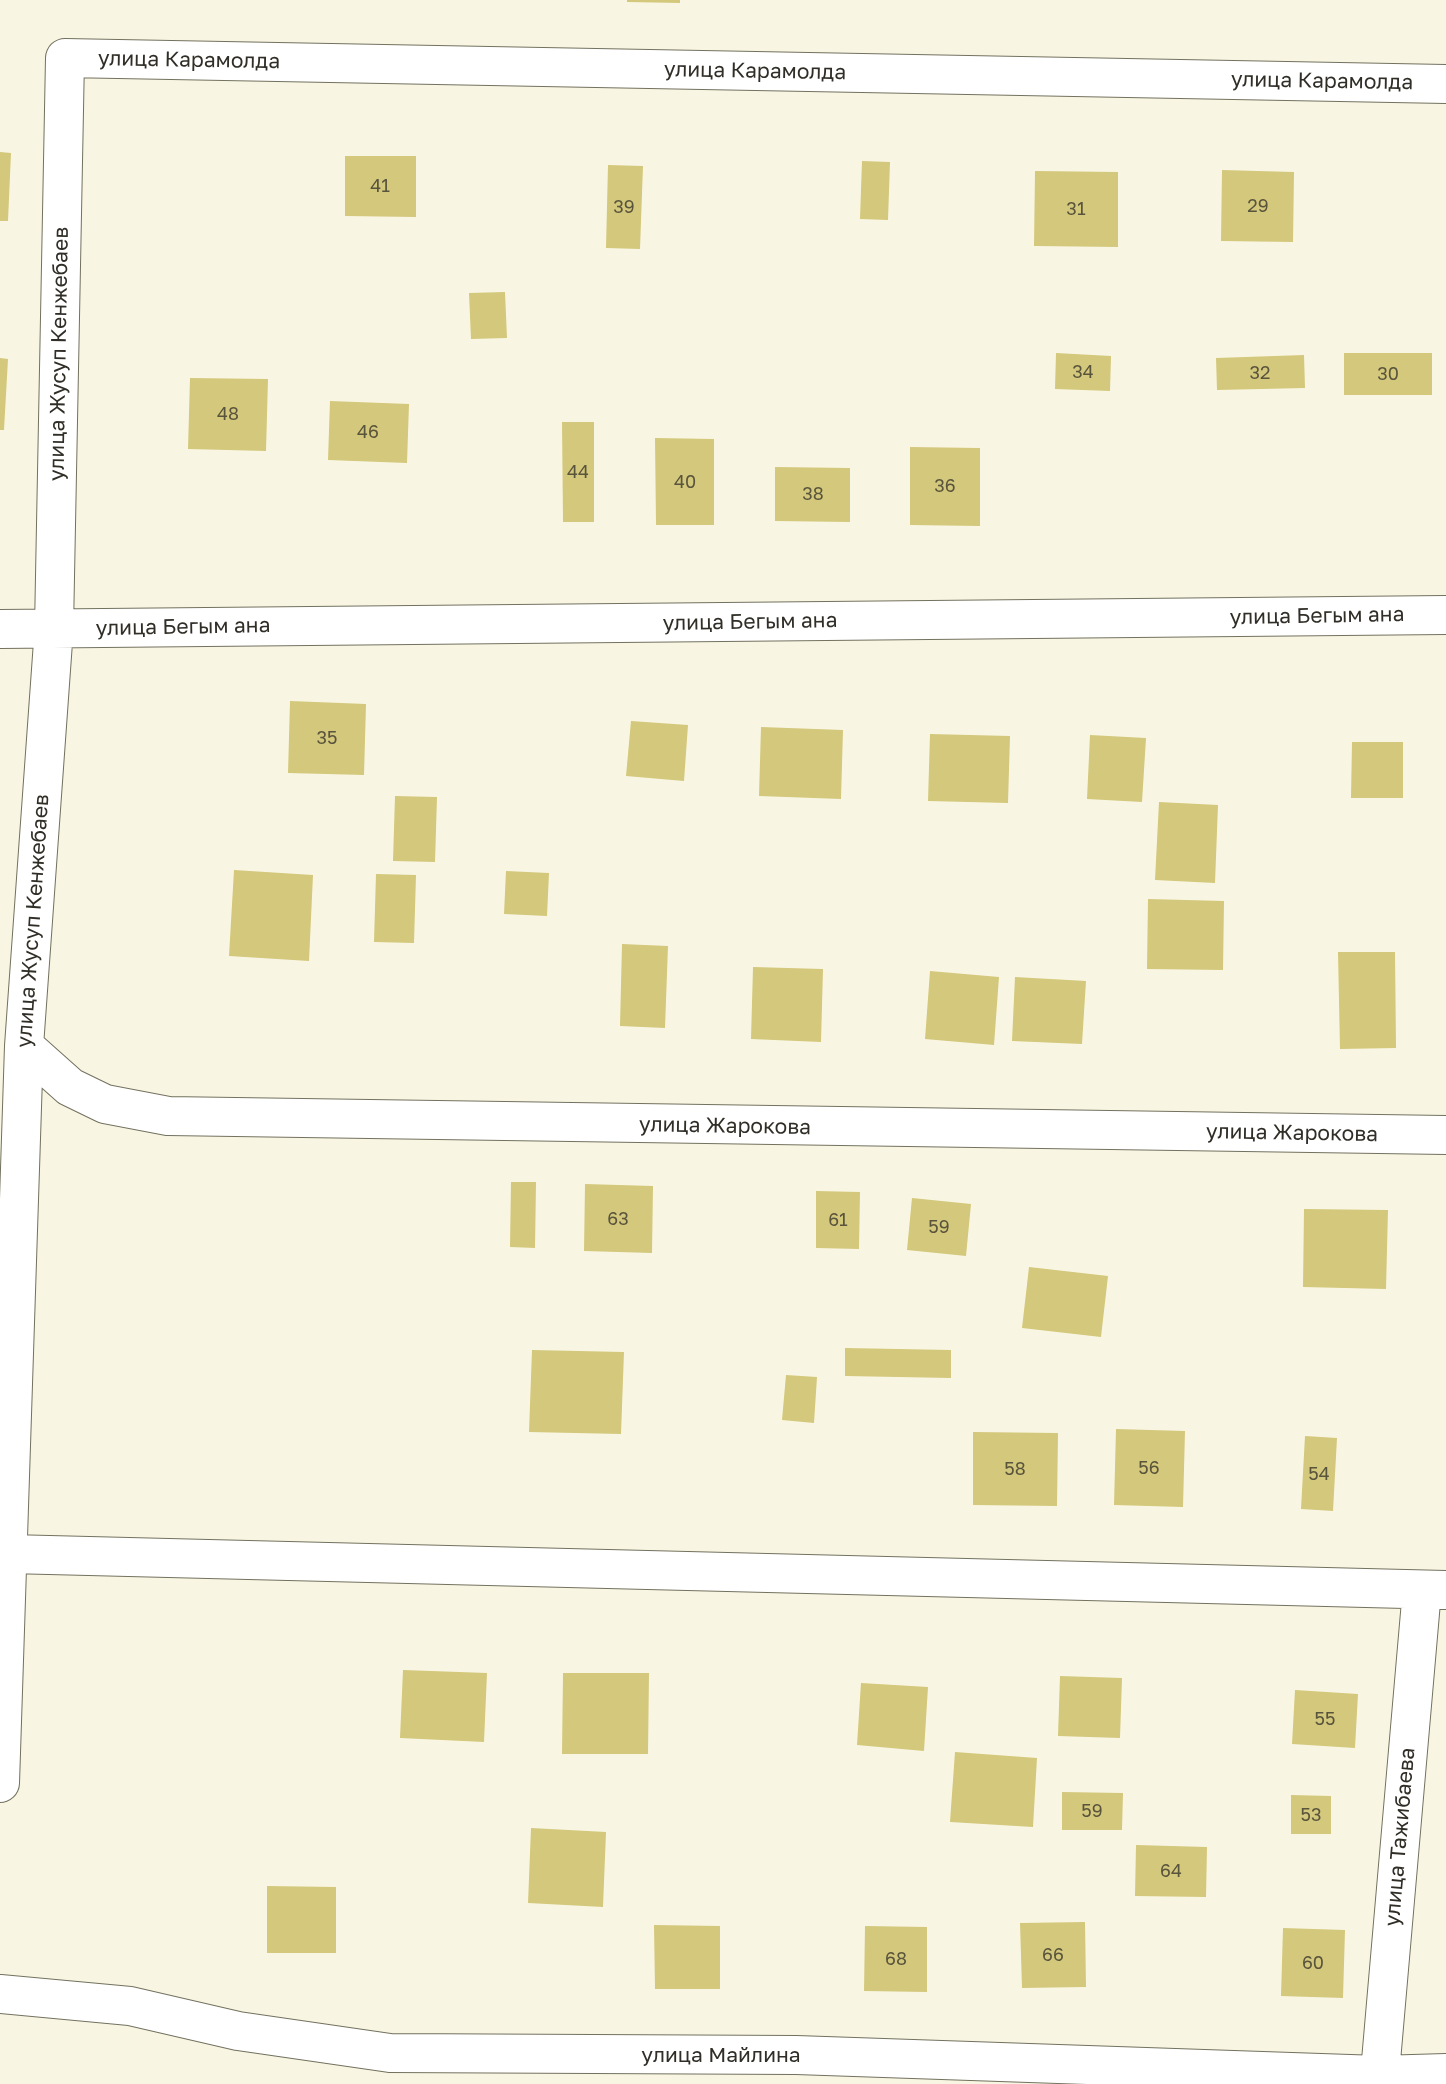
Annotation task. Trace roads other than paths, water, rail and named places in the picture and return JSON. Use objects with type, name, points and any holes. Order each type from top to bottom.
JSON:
[{"type":"street","name":"улица Карамолда","points":[[65,58],[1446,84]]},
{"type":"street","name":"улица Жусуп Кенжебаев","points":[[0,1783],[24,1046],[54,628],[65,58]]},
{"type":"street","name":"улица Бегым ана","points":[[0,629],[1446,615]]},
{"type":"street","name":"улица Жарокова","points":[[24,1046],[70,1087],[105,1104],[168,1116],[1446,1135]]},
{"type":"street","points":[[9,1553],[1434,1590]]},
{"type":"street","name":"улица Тажибаева","points":[[1379,2079],[1434,1590]]},
{"type":"street","name":"улица Майлина","points":[[0,1994],[131,2006],[238,2031],[390,2053],[796,2055],[1379,2079],[1446,2073]]}]
